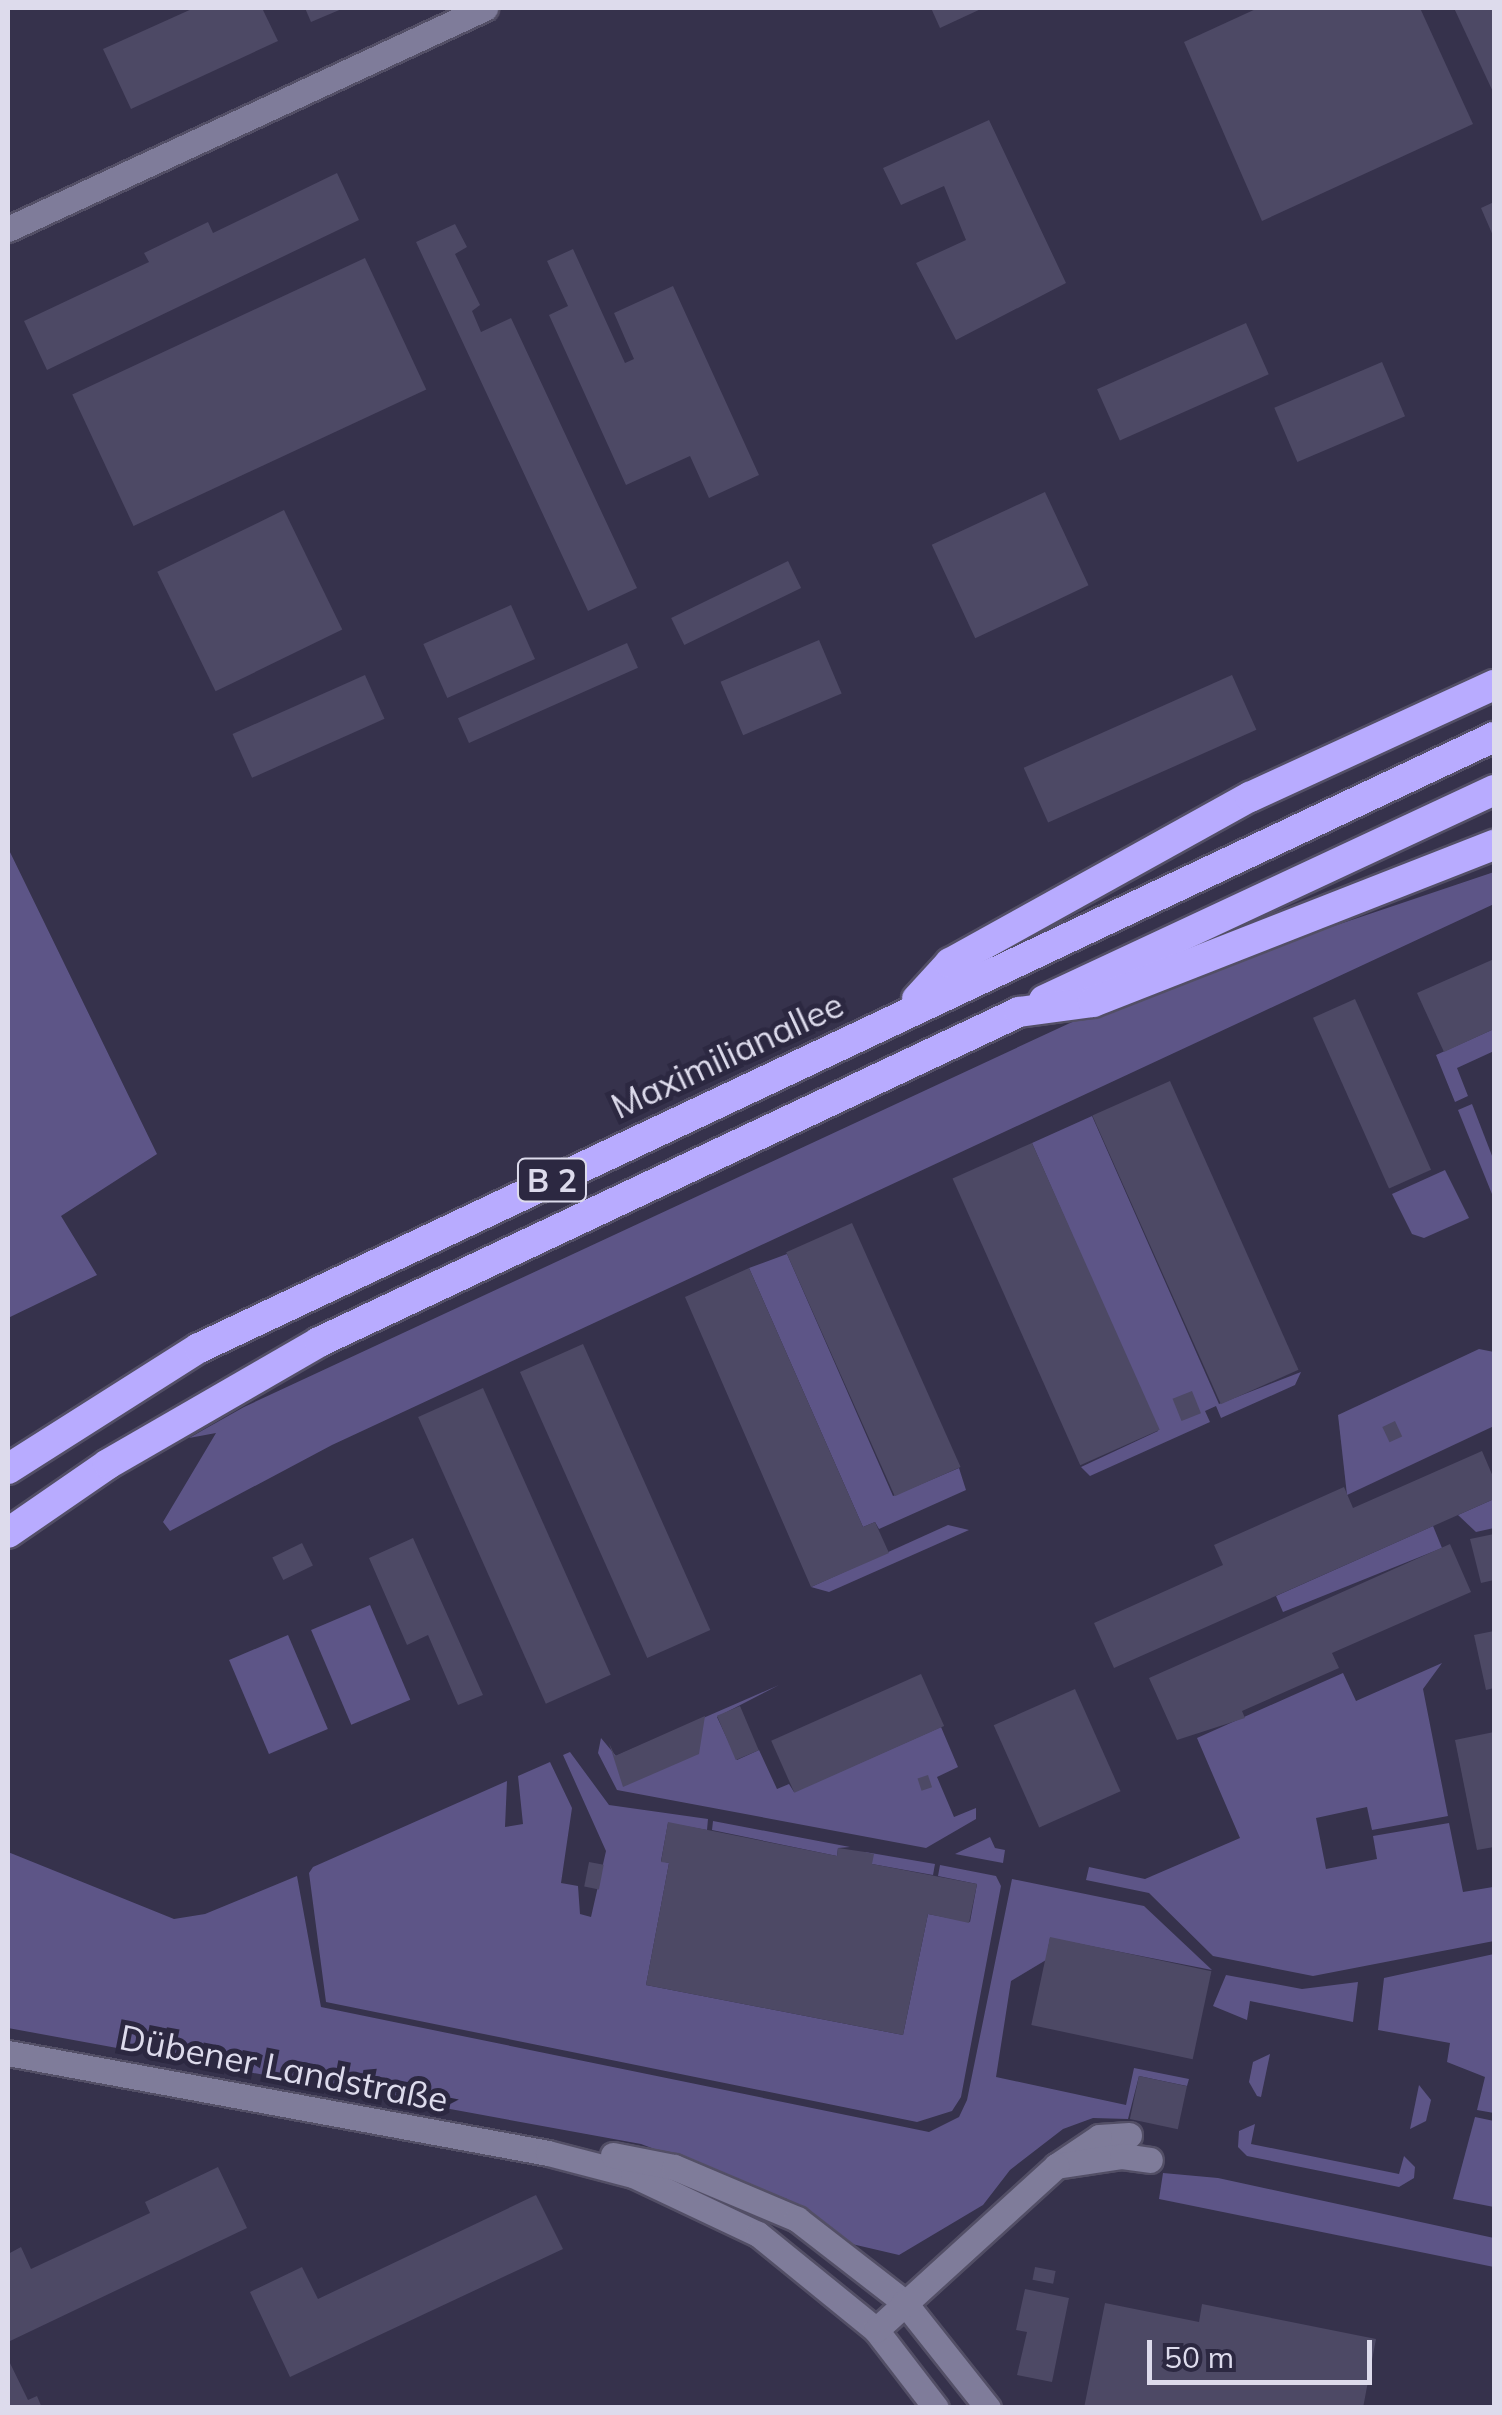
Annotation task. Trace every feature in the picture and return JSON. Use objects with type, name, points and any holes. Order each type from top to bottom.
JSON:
[{"type":"highway","points":[[905,1012],[950,964],[1250,797],[1494,686]]},
{"type":"highway","name":"Maximilianallee","points":[[8,1469],[199,1348],[1494,737]]},
{"type":"highway","name":"B 2","points":[[8,1533],[108,1464],[320,1342],[1494,790]]},
{"type":"highway","points":[[1018,1012],[1093,1002],[1494,845]]},
{"type":"street","points":[[8,229],[485,8]]},
{"type":"street","name":"Dübener Landstraße","points":[[8,2052],[548,2153],[633,2175],[758,2234],[876,2330],[936,2408]]},
{"type":"street","points":[[876,2330],[1056,2166],[1100,2136],[1129,2136]]},
{"type":"street","name":"Dübener Landstraße","points":[[548,2153],[605,2153],[674,2166],[797,2219],[904,2302],[988,2408]]},
{"type":"street","points":[[1056,2166],[1122,2156],[1150,2160]]},
{"type":"shaded area","points":[[8,848],[157,1154],[61,1216],[97,1275],[8,1318]]},
{"type":"shaded area","points":[[1494,872],[1494,904],[332,1445],[170,1531],[163,1522],[216,1433],[189,1438],[244,1407],[1070,1023],[1182,977]]},
{"type":"shaded area","points":[[1494,1029],[1494,1051],[1457,1068],[1468,1096],[1455,1102],[1436,1055]]},
{"type":"shaded area","points":[[1472,1104],[1494,1161],[1494,1199],[1458,1110]]},
{"type":"shaded area","points":[[1092,1116],[1219,1404],[1301,1372],[1295,1385],[1221,1418],[1216,1406],[1205,1411],[1210,1422],[1090,1476],[1081,1467],[1158,1431],[1032,1143]]},
{"type":"shaded area","points":[[1445,1170],[1469,1218],[1424,1238],[1412,1234],[1392,1194]]},
{"type":"shaded area","points":[[787,1254],[893,1496],[959,1468],[966,1490],[879,1529],[875,1522],[863,1527],[749,1268]]},
{"type":"shaded area","points":[[1479,1349],[1494,1352],[1494,1426],[1347,1495],[1338,1415]]},
{"type":"shaded area","points":[[1494,1499],[1494,1528],[1476,1532],[1458,1515]]},
{"type":"shaded area","points":[[948,1525],[969,1530],[829,1592],[811,1587]]},
{"type":"shaded area","points":[[1433,1526],[1442,1548],[1283,1612],[1276,1596]]},
{"type":"shaded area","points":[[370,1605],[410,1700],[351,1725],[311,1630]]},
{"type":"shaded area","points":[[288,1635],[328,1729],[269,1754],[229,1660]]},
{"type":"shaded area","points":[[1442,1663],[1423,1689],[1448,1816],[1372,1830],[1367,1807],[1316,1818],[1326,1869],[1377,1859],[1373,1836],[1449,1823],[1463,1892],[1493,1887],[1494,1941],[1313,1976],[1213,1956],[1149,1893],[1086,1880],[1089,1867],[1145,1879],[1240,1838],[1197,1738],[1343,1673],[1356,1701]]},
{"type":"shaded area","points":[[779,1685],[717,1717],[737,1760],[759,1750],[777,1789],[789,1784],[794,1792],[941,1727],[958,1767],[937,1777],[954,1817],[976,1808],[976,1819],[926,1848],[617,1790],[598,1753],[601,1738],[616,1756]]},
{"type":"shaded area","points":[[570,1752],[609,1805],[708,1819],[707,1830],[668,1823],[661,1861],[669,1863],[646,1985],[903,2035],[928,1914],[970,1922],[977,1884],[938,1876],[940,1865],[996,1876],[1001,1886],[961,2097],[952,2111],[917,2122],[326,2002],[309,1873],[313,1867],[507,1781],[505,1827],[523,1824],[518,1776],[550,1762],[572,1808],[561,1883],[578,1886],[580,1914],[591,1917],[606,1851],[563,1755]]},
{"type":"shaded area","points":[[713,1821],[850,1847],[838,1848],[837,1856],[712,1830]]},
{"type":"shaded area","points":[[990,1837],[995,1848],[1005,1850],[1003,1863],[955,1854]]},
{"type":"shaded area","points":[[8,1852],[174,1919],[205,1914],[297,1876],[321,2007],[929,2132],[959,2117],[967,2100],[1012,1879],[1144,1906],[1212,1970],[1050,1938],[1046,1960],[1011,1981],[996,2077],[1126,2105],[1134,2068],[1189,2079],[1187,2086],[1139,2076],[1128,2119],[1093,2118],[1063,2129],[1010,2170],[983,2205],[899,2255],[839,2241],[787,2199],[641,2144],[8,2028]]},
{"type":"shaded area","points":[[865,1852],[935,1864],[933,1875],[872,1864]]},
{"type":"shaded area","points":[[1494,1954],[1494,2113],[1477,2110],[1485,2077],[1447,2062],[1450,2043],[1378,2030],[1384,1978]]},
{"type":"shaded area","points":[[1226,1975],[1302,1989],[1358,1982],[1353,2022],[1250,2001],[1247,2020],[1213,2006]]},
{"type":"shaded area","points":[[1270,2054],[1261,2097],[1257,2096],[1249,2082],[1253,2062]]},
{"type":"shaded area","points":[[1419,2085],[1431,2100],[1426,2121],[1410,2129]]},
{"type":"shaded area","points":[[1475,2117],[1494,2121],[1494,2207],[1453,2199]]},
{"type":"shaded area","points":[[1255,2124],[1251,2144],[1399,2174],[1404,2156],[1415,2167],[1414,2178],[1399,2187],[1247,2156],[1238,2147],[1239,2131]]},
{"type":"shaded area","points":[[1163,2173],[1218,2178],[1494,2238],[1494,2267],[1159,2199]]},
{"type":"building","points":[[194,8],[262,8],[278,41],[131,109],[103,49]]},
{"type":"building","points":[[305,8],[344,8],[311,22]]},
{"type":"building","points":[[931,8],[983,8],[940,28]]},
{"type":"building","points":[[1258,8],[1420,8],[1473,124],[1262,221],[1184,42]]},
{"type":"building","points":[[1454,8],[1494,8],[1494,94]]},
{"type":"building","points":[[989,120],[1066,283],[956,340],[916,263],[966,240],[944,186],[901,205],[883,168]]},
{"type":"building","points":[[337,173],[359,220],[47,370],[24,321],[149,262],[144,253],[208,222],[213,233]]},
{"type":"building","points":[[1494,202],[1494,238],[1481,208]]},
{"type":"building","points":[[455,224],[467,247],[455,254],[480,305],[472,311],[481,332],[511,318],[637,588],[588,611],[416,242]]},
{"type":"building","points":[[573,249],[625,363],[634,359],[614,313],[673,286],[759,475],[709,498],[690,456],[626,485],[549,315],[568,306],[547,261]]},
{"type":"building","points":[[365,258],[426,389],[134,526],[72,395]]},
{"type":"building","points":[[1246,323],[1269,374],[1120,440],[1097,389]]},
{"type":"building","points":[[1382,362],[1405,416],[1297,462],[1274,408]]},
{"type":"building","points":[[1045,492],[1089,585],[975,638],[932,545]]},
{"type":"building","points":[[284,510],[342,630],[216,691],[157,572]]},
{"type":"building","points":[[788,561],[801,588],[684,645],[671,618]]},
{"type":"building","points":[[511,605],[535,659],[447,698],[423,644]]},
{"type":"building","points":[[819,640],[842,693],[743,735],[721,682]]},
{"type":"building","points":[[627,643],[638,668],[469,743],[458,718]]},
{"type":"building","points":[[365,675],[385,719],[252,778],[233,734]]},
{"type":"building","points":[[1232,675],[1256,730],[1048,823],[1024,768]]},
{"type":"building","points":[[1494,959],[1494,1029],[1444,1052],[1417,993]]},
{"type":"building","points":[[1355,999],[1431,1170],[1389,1189],[1313,1018]]},
{"type":"building","points":[[1170,1081],[1299,1370],[1221,1404],[1092,1116]]},
{"type":"building","points":[[1032,1143],[1160,1430],[1080,1465],[953,1178]]},
{"type":"building","points":[[852,1223],[961,1467],[895,1496],[786,1252]]},
{"type":"building","points":[[749,1268],[863,1527],[875,1522],[889,1553],[811,1587],[685,1297]]},
{"type":"building","points":[[583,1344],[710,1630],[647,1658],[520,1372]]},
{"type":"building","points":[[483,1388],[611,1675],[546,1704],[418,1417]]},
{"type":"building","points":[[1192,1391],[1201,1413],[1182,1421],[1173,1399]]},
{"type":"building","points":[[1395,1421],[1402,1436],[1389,1442],[1382,1427]]},
{"type":"building","points":[[1482,1451],[1494,1479],[1494,1499],[1114,1668],[1094,1623],[1223,1565],[1214,1545],[1344,1487],[1353,1508]]},
{"type":"building","points":[[1494,1534],[1494,1580],[1481,1583],[1470,1539]]},
{"type":"building","points":[[413,1538],[483,1695],[458,1705],[428,1635],[407,1645],[369,1558]]},
{"type":"building","points":[[302,1543],[313,1565],[283,1580],[272,1557]]},
{"type":"building","points":[[1450,1544],[1471,1592],[1332,1653],[1339,1668],[1242,1711],[1245,1718],[1177,1740],[1149,1678]]},
{"type":"building","points":[[1494,1631],[1494,1688],[1486,1690],[1474,1635]]},
{"type":"building","points":[[921,1674],[944,1726],[794,1793],[771,1741]]},
{"type":"building","points":[[1075,1689],[1121,1791],[1039,1828],[994,1725]]},
{"type":"building","points":[[740,1706],[759,1750],[736,1760],[717,1716]]},
{"type":"building","points":[[705,1716],[699,1754],[623,1787],[609,1743],[615,1756]]},
{"type":"building","points":[[1494,1732],[1494,1847],[1477,1850],[1455,1740]]},
{"type":"building","points":[[928,1775],[932,1787],[922,1791],[918,1778]]},
{"type":"building","points":[[668,1822],[837,1856],[838,1848],[865,1852],[874,1854],[872,1864],[977,1884],[969,1923],[928,1914],[903,2035],[646,1985],[669,1863],[661,1862]]},
{"type":"building","points":[[589,1862],[604,1865],[599,1889],[584,1887]]},
{"type":"building","points":[[1050,1937],[1211,1971],[1193,2059],[1031,2025]]},
{"type":"building","points":[[1139,2076],[1187,2086],[1178,2129],[1130,2119]]},
{"type":"building","points":[[218,2167],[247,2228],[8,2342],[8,2254],[21,2247],[31,2269],[150,2213],[145,2202]]},
{"type":"building","points":[[536,2195],[563,2249],[290,2377],[250,2292],[302,2267],[318,2299]]},
{"type":"building","points":[[1035,2267],[1056,2271],[1053,2284],[1033,2280]]},
{"type":"building","points":[[1025,2289],[1069,2298],[1052,2382],[1017,2375],[1027,2332],[1016,2330]]},
{"type":"building","points":[[1105,2303],[1199,2322],[1202,2304],[1376,2339],[1363,2408],[1084,2408]]},
{"type":"building","points":[[8,2359],[28,2400],[37,2396],[42,2408],[8,2408]]}]
